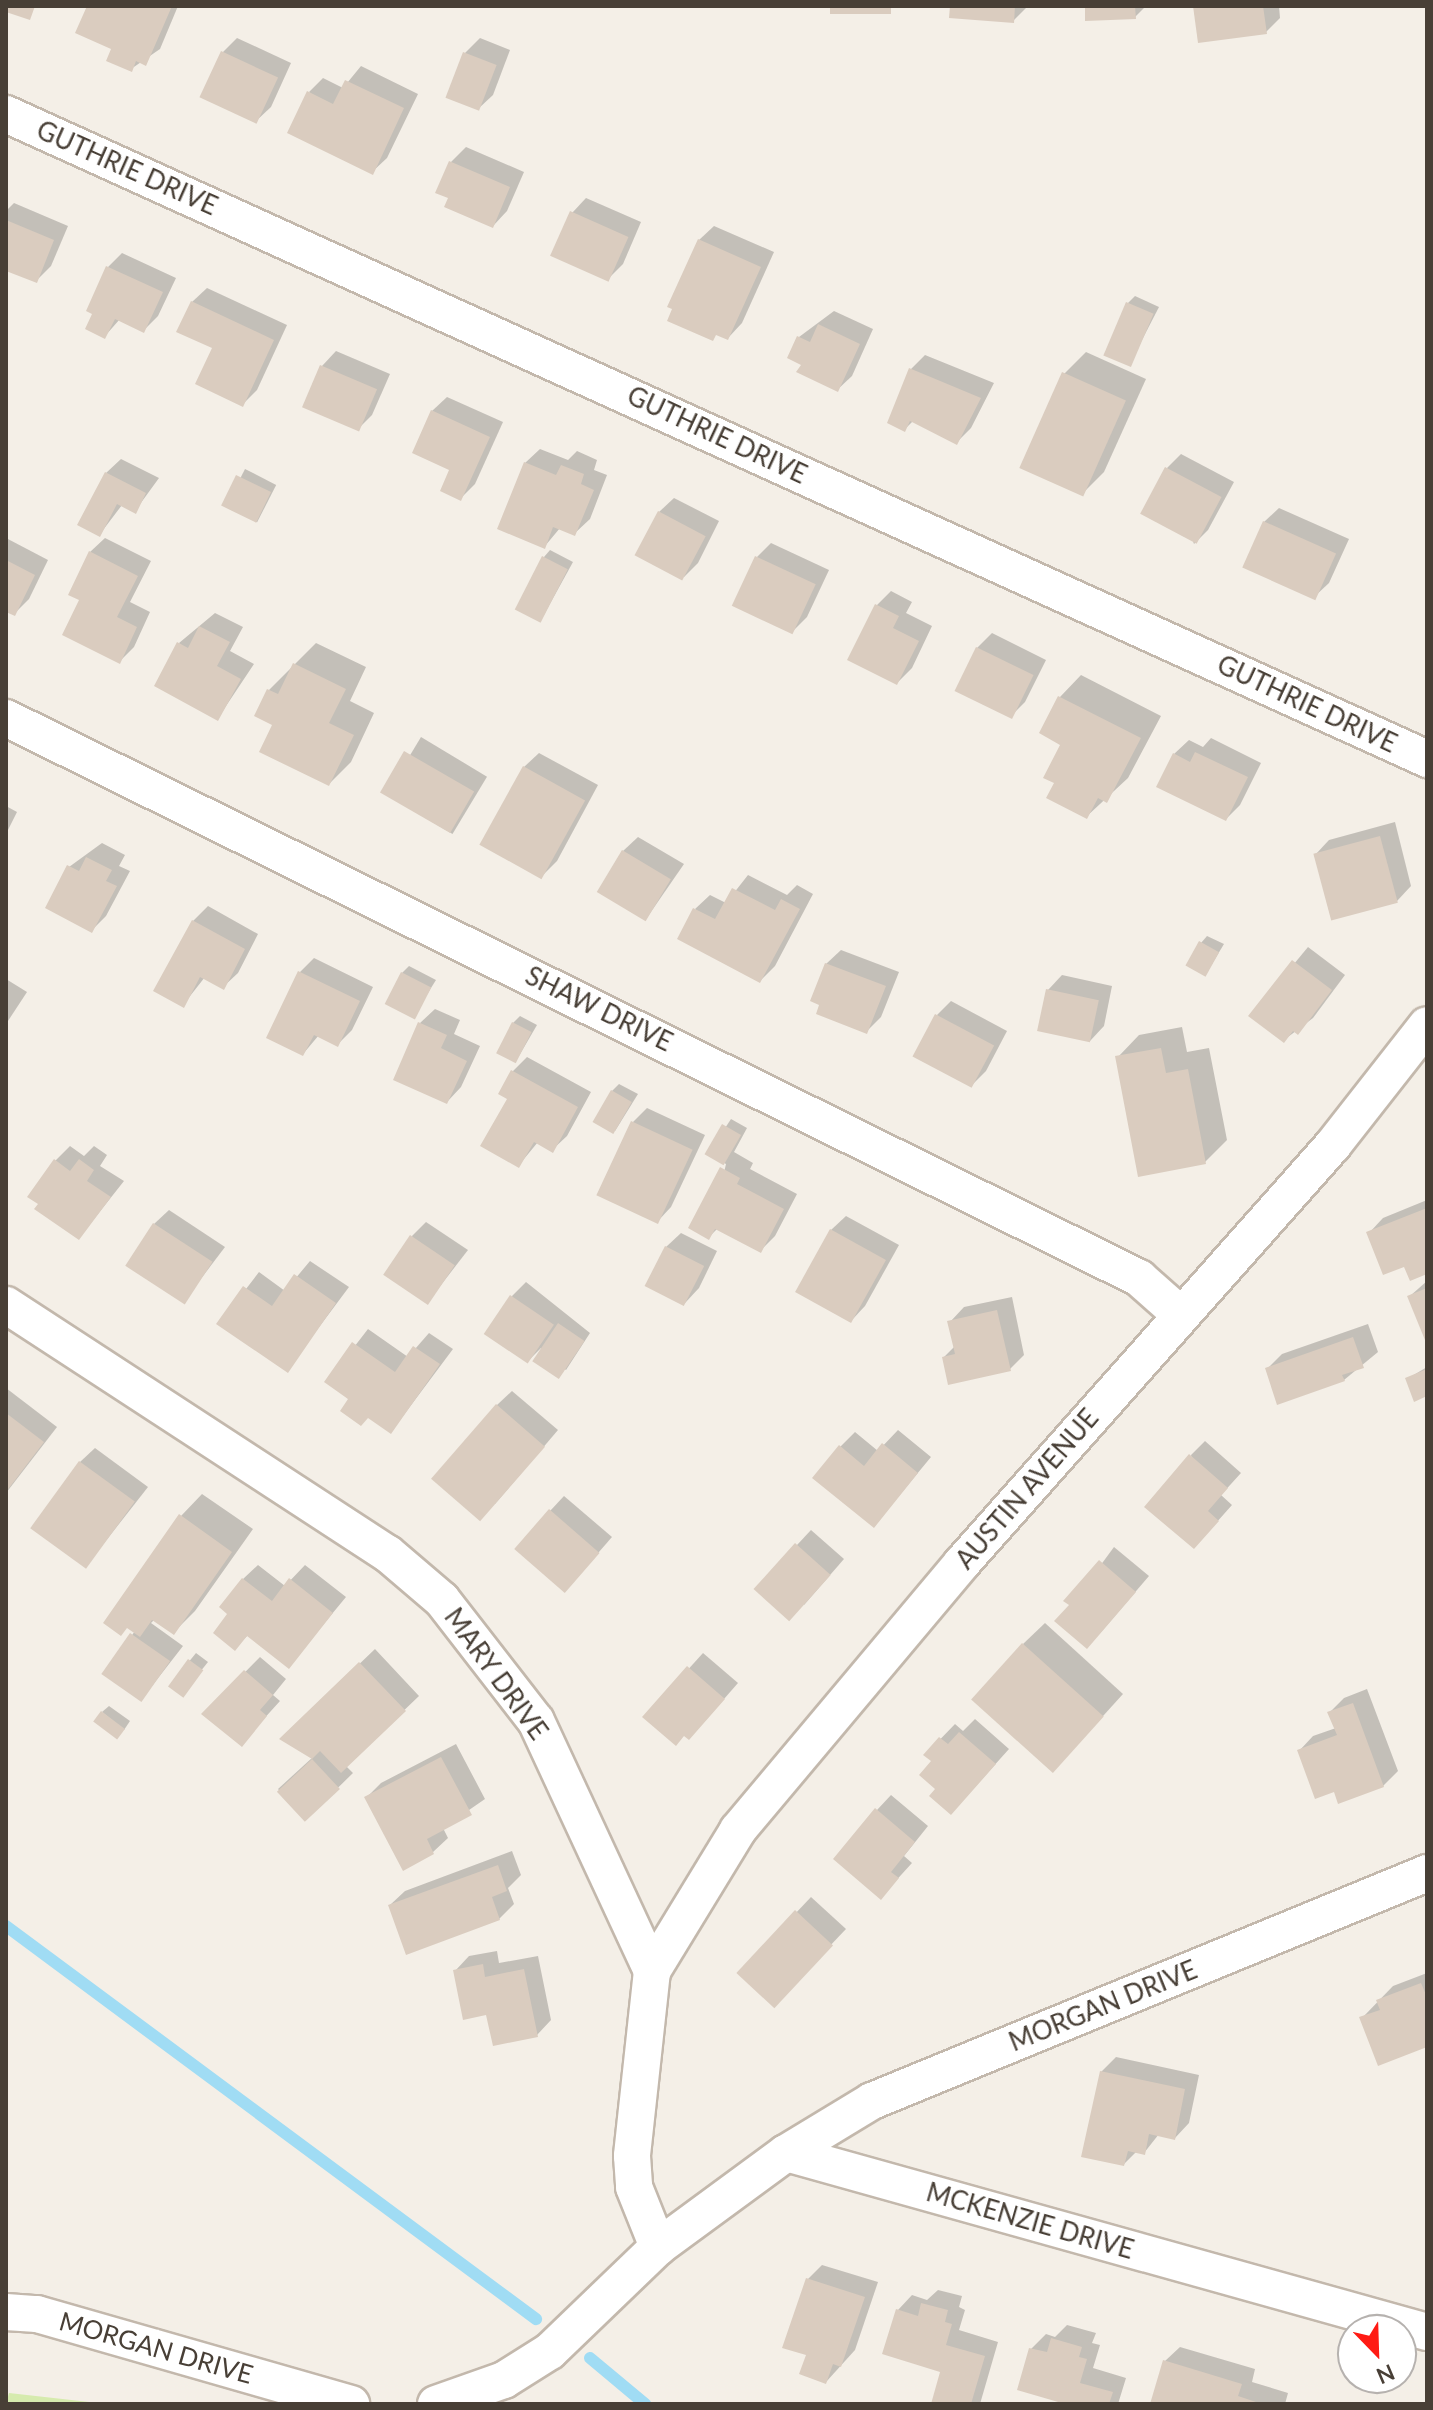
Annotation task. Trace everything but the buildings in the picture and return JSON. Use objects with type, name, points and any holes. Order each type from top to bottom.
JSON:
[{"type":"street","name":"GUTHRIE DRIVE","points":[[6,114],[1427,759]]},
{"type":"street","name":"SHAW DRIVE","points":[[6,718],[1139,1278],[1181,1315]]},
{"type":"street","name":"AUSTIN AVENUE","points":[[652,1971],[738,1830],[962,1563],[1333,1145],[1427,1025]]},
{"type":"street","name":"MARY DRIVE","points":[[6,1305],[387,1553],[442,1600],[536,1721],[652,1971]]},
{"type":"street","name":"MORGAN DRIVE","points":[[786,2153],[872,2101],[1427,1873]]},
{"type":"street","points":[[652,1971],[632,2156],[638,2201],[658,2247]]},
{"type":"street","points":[[436,2404],[504,2380],[550,2351],[658,2247],[786,2153]]},
{"type":"street","name":"MCKENZIE DRIVE","points":[[786,2153],[1427,2332]]},
{"type":"street","name":"MORGAN DRIVE","points":[[6,2312],[37,2314],[351,2404]]},
{"type":"green space","points":[[9,2393],[107,2404],[6,2404]]},
{"type":"waterway","points":[[6,1926],[536,2319]]},
{"type":"waterway","points":[[590,2358],[645,2404]]}]
